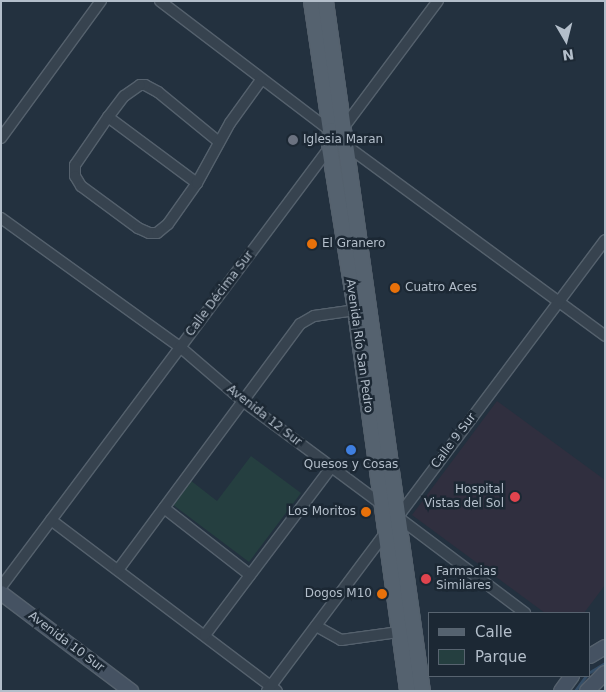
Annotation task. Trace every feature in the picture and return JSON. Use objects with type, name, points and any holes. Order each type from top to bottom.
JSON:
[{"type":"main road","name":"Avenida Río San Pedro","points":[[311,1],[337,138],[398,516],[422,691]]},
{"type":"main road","name":"Avenida Río San Pedro","points":[[325,1],[355,310],[384,535],[407,691]]},
{"type":"main road","name":"Avenida 10 Sur","points":[[1,593],[131,691]]},
{"type":"main road","points":[[591,655],[605,647]]},
{"type":"main road","points":[[587,691],[605,673]]},
{"type":"main road","points":[[561,691],[571,677]]},
{"type":"street","points":[[1,138],[101,1]]},
{"type":"street","points":[[160,1],[337,138],[605,336]]},
{"type":"street","name":"Calle Décima Sur","points":[[1,586],[438,1]]},
{"type":"street","points":[[219,142],[158,92],[145,85],[129,91],[108,117],[75,165],[77,182],[138,228],[153,234],[162,231],[197,183],[219,142],[261,80]]},
{"type":"street","points":[[108,117],[197,183]]},
{"type":"street","name":"Avenida 12 Sur","points":[[1,218],[180,347],[244,402],[525,612]]},
{"type":"street","name":"Calle 9 Sur","points":[[272,689],[316,626],[605,240]]},
{"type":"street","points":[[118,570],[303,321],[314,316],[355,310]]},
{"type":"street","points":[[205,636],[331,468]]},
{"type":"street","points":[[164,508],[250,575]]},
{"type":"street","points":[[51,520],[272,689]]},
{"type":"street","points":[[316,626],[341,640],[399,632]]},
{"type":"shaded area","name":"Hospital Vistas del Sol","points":[[497,401],[605,480],[605,585],[585,612],[544,612],[412,515]]},
{"type":"green space","points":[[251,456],[301,493],[249,562],[172,504],[190,480],[217,501]]},
{"type":"waterway","points":[[591,671],[605,663]]},
{"type":"waterway","points":[[575,691],[585,677]]},
{"type":"place","name":"Iglesia Maran","points":[[293,140]]},
{"type":"place","name":"El Granero","points":[[312,244]]},
{"type":"place","name":"Cuatro Aces","points":[[395,288]]},
{"type":"place","name":"Quesos y Cosas","points":[[351,450]]},
{"type":"place","name":"Hospital Vistas del Sol","points":[[515,497]]},
{"type":"place","name":"Los Moritos","points":[[366,512]]},
{"type":"place","name":"Farmacias Similares","points":[[426,579]]},
{"type":"place","name":"Dogos M10","points":[[382,594]]}]
